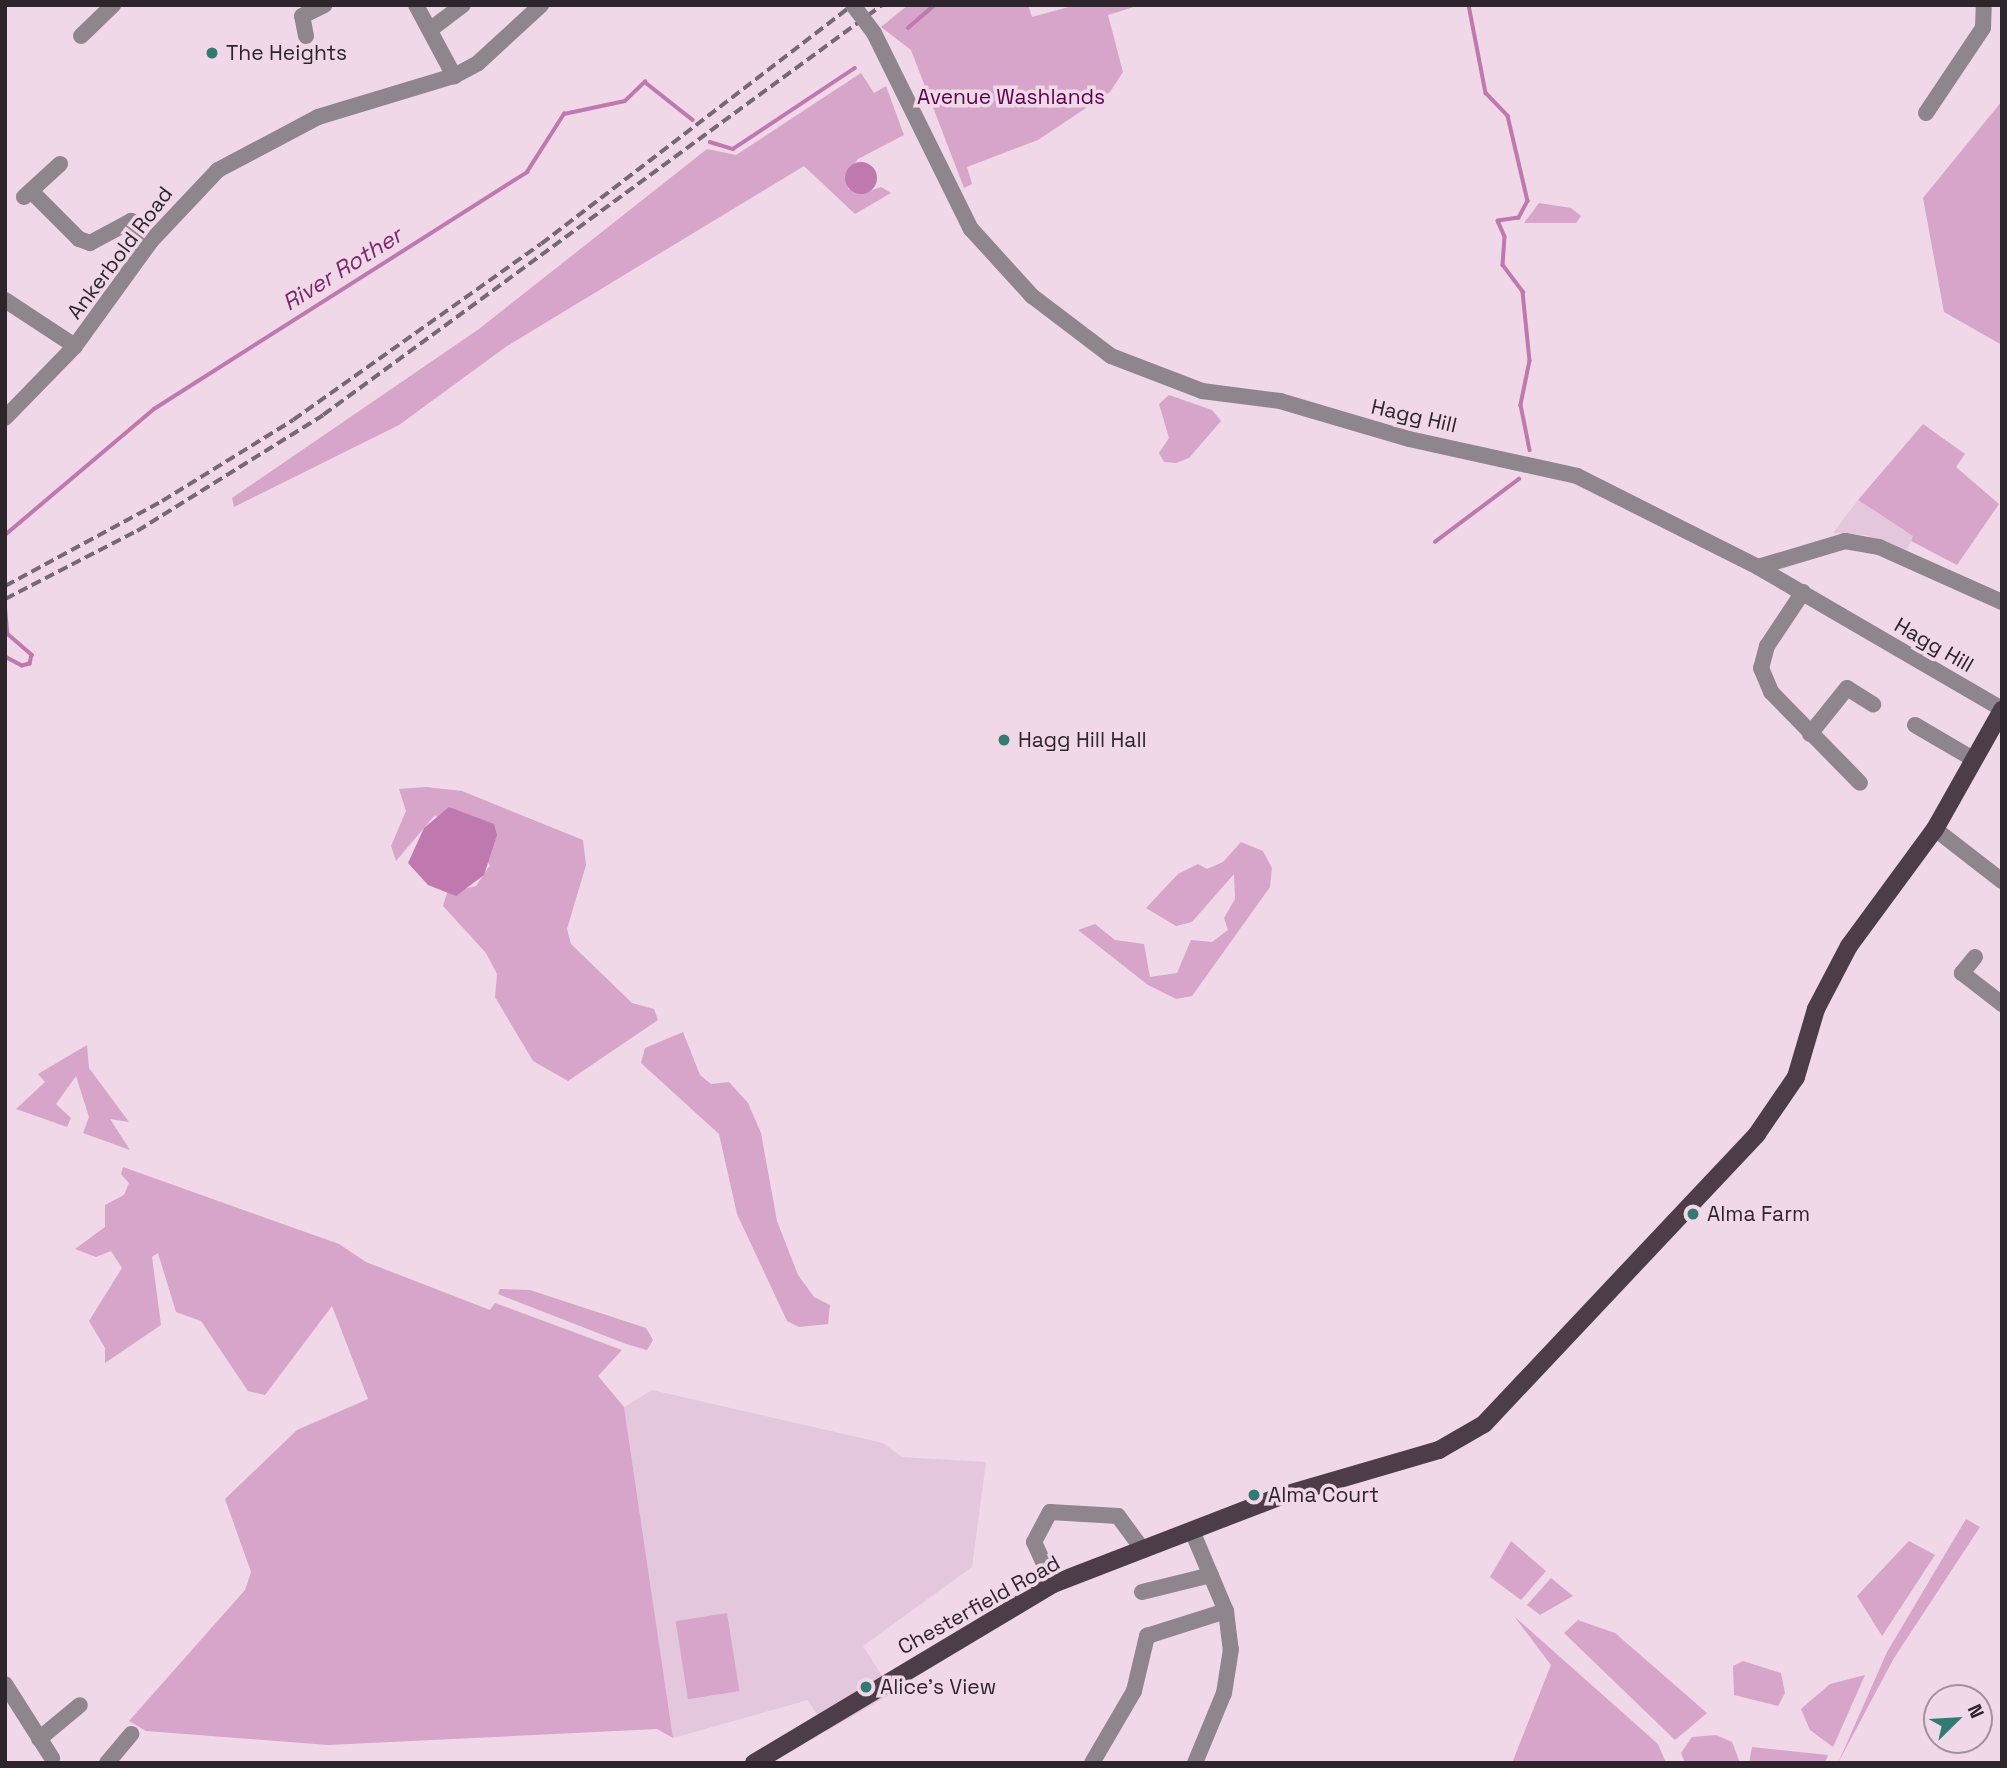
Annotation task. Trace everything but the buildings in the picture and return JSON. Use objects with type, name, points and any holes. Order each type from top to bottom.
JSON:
[{"type":"main road","points":[[1935,829],[2002,709]]},
{"type":"main road","name":"Chesterfield Road","points":[[754,1763],[1053,1584],[1278,1497],[1439,1450],[1484,1424],[1661,1240],[1782,1098],[1821,998],[1871,914],[1935,829]]},
{"type":"street","points":[[81,36],[113,5]]},
{"type":"street","points":[[306,36],[299,11],[325,5]]},
{"type":"street","points":[[416,5],[454,76]]},
{"type":"street","points":[[431,29],[463,5]]},
{"type":"street","name":"Ankerbold Road","points":[[5,418],[75,346],[151,241],[198,187],[253,147],[318,117],[454,76],[478,63],[541,5]]},
{"type":"street","name":"Hagg Hill","points":[[853,5],[874,33],[905,87],[971,229],[1032,296],[1111,356],[1202,391],[1280,401],[1409,439],[1577,477],[1758,566],[2002,709]]},
{"type":"street","points":[[1926,113],[1933,95],[1983,28],[1984,5]]},
{"type":"street","points":[[60,164],[27,195],[90,243],[131,221],[151,241]]},
{"type":"street","points":[[5,299],[75,346]]},
{"type":"street","points":[[1758,566],[1845,541],[1879,547],[2002,601]]},
{"type":"street","points":[[1802,592],[1767,646],[1761,668],[1770,692],[1860,783]]},
{"type":"street","points":[[1810,734],[1847,688],[1873,704]]},
{"type":"street","points":[[1915,725],[1975,760]]},
{"type":"street","points":[[1935,829],[2002,881]]},
{"type":"street","points":[[1975,957],[1962,973],[2002,1004]]},
{"type":"street","points":[[1053,1584],[1034,1542],[1050,1512],[1118,1516],[1143,1550]]},
{"type":"street","points":[[1192,1531],[1226,1611],[1229,1671],[1195,1763]]},
{"type":"street","points":[[1143,1592],[1211,1575]]},
{"type":"street","points":[[1092,1763],[1134,1691],[1147,1636],[1226,1611]]},
{"type":"street","points":[[5,1684],[52,1758]]},
{"type":"street","points":[[39,1740],[80,1705]]},
{"type":"street","points":[[107,1763],[131,1734]]},
{"type":"shaded area","points":[[861,162],[872,167],[877,178],[872,189],[861,194],[850,189],[845,178],[850,167]]},
{"type":"shaded area","points":[[1858,500],[1913,536],[1906,552],[1866,535],[1833,533]]},
{"type":"shaded area","points":[[449,807],[494,824],[497,835],[484,875],[456,896],[428,885],[408,863],[424,828]]},
{"type":"shaded area","points":[[652,1390],[883,1443],[902,1457],[986,1462],[972,1567],[863,1646],[893,1693],[827,1731],[808,1700],[673,1738],[624,1407]]},
{"type":"green space","name":"Avenue Washlands","points":[[908,5],[1028,5],[1032,17],[1076,5],[1140,5],[1108,15],[1123,72],[1110,92],[1038,140],[967,167],[972,184],[964,188],[911,50],[881,27]]},
{"type":"green space","points":[[861,73],[874,93],[886,86],[904,135],[858,159],[845,176],[848,189],[861,194],[881,187],[891,193],[855,214],[804,166],[507,346],[399,425],[234,507],[232,498],[479,329],[707,149],[736,155]]},
{"type":"green space","points":[[2002,101],[2002,345],[1944,312],[1923,198]]},
{"type":"green space","points":[[1539,203],[1571,208],[1581,216],[1576,223],[1524,223]]},
{"type":"green space","points":[[1169,395],[1212,410],[1221,421],[1189,458],[1176,463],[1164,462],[1159,453],[1169,438],[1159,404]]},
{"type":"green space","points":[[1923,424],[1965,454],[1956,467],[1999,504],[1957,565],[1911,541],[1913,536],[1858,500]]},
{"type":"green space","points":[[426,787],[462,791],[583,840],[586,865],[567,929],[571,944],[632,1003],[654,1009],[658,1020],[568,1081],[533,1061],[495,997],[497,974],[486,953],[443,906],[447,893],[476,886],[490,865],[435,815],[396,861],[391,846],[406,811],[399,789]]},
{"type":"green space","points":[[1241,842],[1263,851],[1272,868],[1270,887],[1192,996],[1176,999],[1148,985],[1078,930],[1095,924],[1115,940],[1144,944],[1150,977],[1177,973],[1191,940],[1212,942],[1228,930],[1224,918],[1235,899],[1234,874],[1192,922],[1176,926],[1146,908],[1178,874],[1198,864],[1207,869],[1223,862]]},
{"type":"green space","points":[[683,1032],[700,1075],[711,1084],[729,1082],[748,1103],[761,1133],[777,1221],[798,1275],[814,1297],[830,1305],[828,1324],[799,1327],[787,1321],[737,1214],[719,1134],[641,1063],[645,1048]]},
{"type":"green space","points":[[87,1045],[89,1068],[129,1122],[110,1119],[130,1150],[83,1133],[89,1117],[76,1076],[56,1104],[71,1118],[67,1127],[16,1109],[45,1082],[38,1074]]},
{"type":"green space","points":[[123,1167],[339,1244],[366,1262],[490,1310],[495,1303],[622,1350],[598,1376],[624,1407],[673,1738],[657,1729],[328,1745],[146,1731],[129,1721],[245,1590],[251,1572],[225,1499],[297,1430],[368,1399],[332,1306],[265,1395],[248,1391],[201,1321],[176,1312],[158,1253],[152,1257],[161,1325],[105,1363],[105,1348],[89,1321],[122,1268],[111,1251],[96,1257],[75,1249],[105,1227],[105,1205],[124,1195],[129,1183],[121,1174]]},
{"type":"green space","points":[[500,1289],[530,1290],[646,1328],[653,1340],[647,1350],[626,1344],[498,1294]]},
{"type":"green space","points":[[1966,1519],[1980,1527],[1894,1658],[1838,1763],[1887,1652]]},
{"type":"green space","points":[[1511,1541],[1546,1571],[1521,1600],[1490,1577]]},
{"type":"green space","points":[[1909,1541],[1935,1555],[1882,1636],[1857,1596]]},
{"type":"green space","points":[[1551,1578],[1573,1596],[1540,1615],[1527,1605]]},
{"type":"green space","points":[[727,1613],[739,1691],[688,1699],[676,1621]]},
{"type":"green space","points":[[1514,1616],[1658,1744],[1666,1763],[1512,1763],[1551,1665]]},
{"type":"green space","points":[[1578,1620],[1615,1633],[1707,1713],[1675,1740],[1564,1633]]},
{"type":"green space","points":[[1743,1661],[1781,1673],[1785,1693],[1778,1706],[1734,1695],[1733,1666]]},
{"type":"green space","points":[[1865,1675],[1833,1747],[1810,1730],[1801,1709],[1830,1684]]},
{"type":"green space","points":[[1716,1735],[1732,1742],[1740,1763],[1685,1763],[1681,1753],[1692,1737]]},
{"type":"green space","points":[[1752,1747],[1828,1755],[1825,1763],[1749,1763]]},
{"type":"waterway","name":"River Rother","points":[[908,28],[934,5]]},
{"type":"waterway","points":[[1469,5],[1486,93],[1508,116],[1528,201],[1519,218],[1498,221],[1505,237],[1503,265],[1523,292],[1530,361],[1521,405],[1530,450]]},
{"type":"waterway","name":"River Rother","points":[[710,142],[733,149],[855,68]]},
{"type":"waterway","name":"River Rother","points":[[5,535],[154,409],[527,172],[564,114],[625,101],[645,82],[693,120]]},
{"type":"waterway","points":[[1435,542],[1519,479]]},
{"type":"waterway","name":"River Rother","points":[[5,602],[8,634],[32,655],[30,664],[22,666],[5,657]]},
{"type":"railway","points":[[5,586],[162,501],[293,420],[541,244],[853,5]]},
{"type":"railway","points":[[5,599],[137,531],[323,415],[882,5]]},
{"type":"place","name":"The Heights","points":[[212,53]]},
{"type":"place","name":"Hagg Hill Hall","points":[[1004,740]]},
{"type":"place","name":"Alma Farm","points":[[1693,1214]]},
{"type":"place","name":"Alma Court","points":[[1254,1495]]},
{"type":"place","name":"Alice's View","points":[[866,1687]]}]
